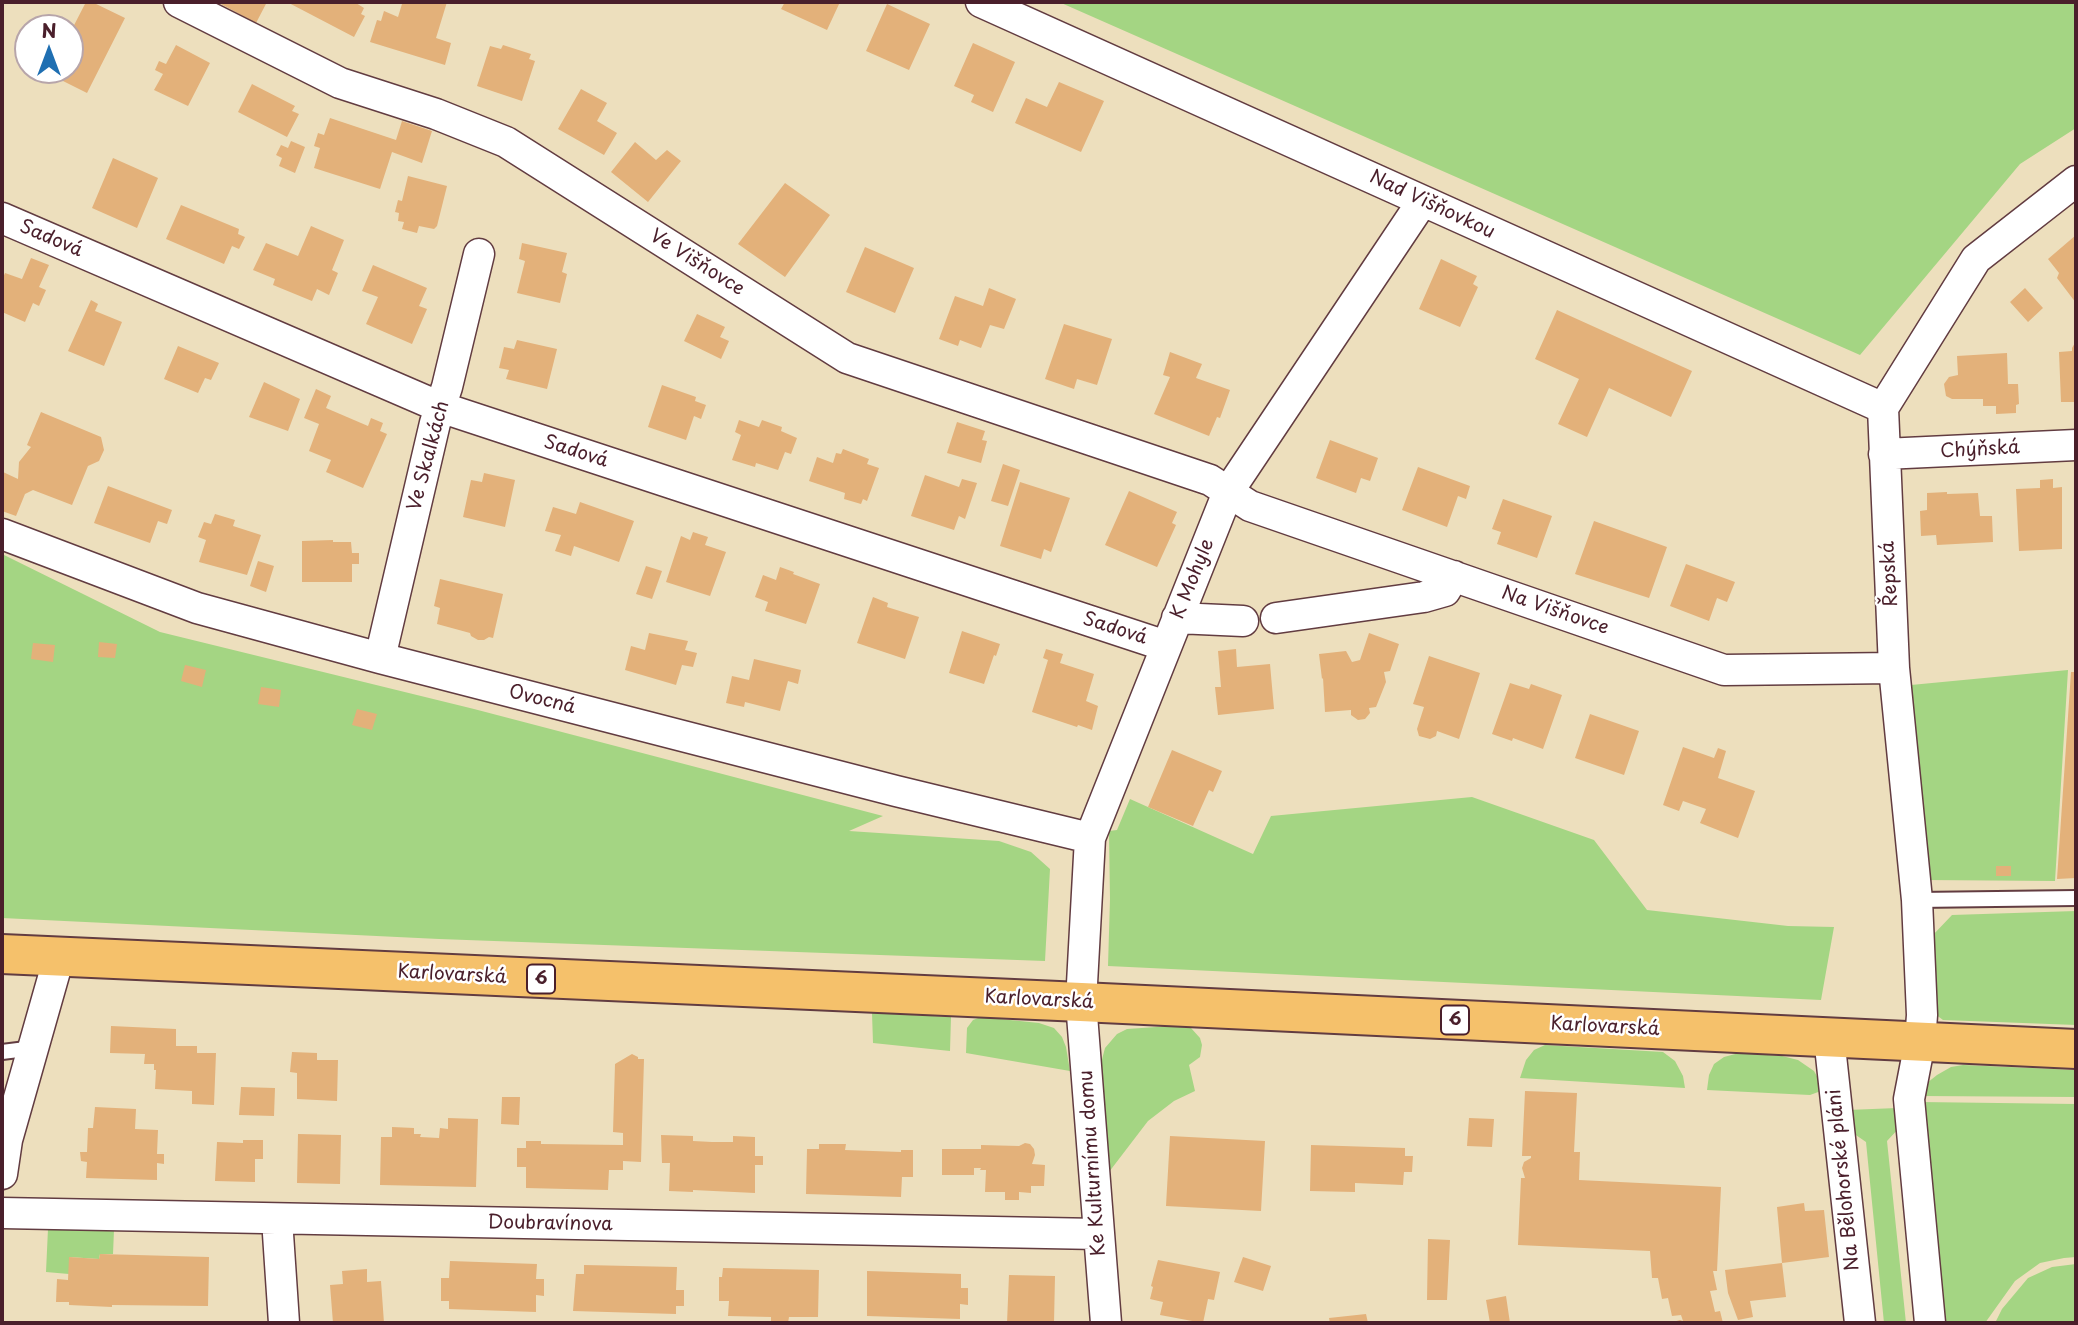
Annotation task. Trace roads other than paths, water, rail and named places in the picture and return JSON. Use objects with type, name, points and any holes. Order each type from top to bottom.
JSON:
[{"type":"main road","name":"Karlovarská","points":[[2,954],[2076,1049]]},
{"type":"street","name":"Ve Višňovce","points":[[179,2],[340,83],[436,114],[506,142],[847,358],[1210,480],[1228,492]]},
{"type":"street","name":"Nad Višňovkou","points":[[981,2],[1883,408]]},
{"type":"street","points":[[1883,408],[1976,259],[2076,181]]},
{"type":"street","name":"K Mohyle","points":[[1081,1002],[1090,838],[1228,492],[1422,202]]},
{"type":"street","name":"Sadová","points":[[2,218],[440,407],[1166,646]]},
{"type":"street","name":"Ve Skalkách","points":[[380,658],[435,423],[447,387],[479,254]]},
{"type":"street","name":"Řepská","points":[[1883,408],[1894,668],[1917,900],[1922,1015],[1920,1042]]},
{"type":"street","name":"Chýňská","points":[[1884,454],[2076,445]]},
{"type":"street","name":"Na Višňovce","points":[[1228,492],[1250,506],[1724,670],[1894,668]]},
{"type":"street","name":"Ovocná","points":[[2,534],[197,608],[896,791],[1090,838]]},
{"type":"street","points":[[1276,618],[1424,597],[1445,591],[1454,576]]},
{"type":"street","points":[[1177,618],[1243,621]]},
{"type":"street","points":[[2,1174],[5,1139],[59,957]]},
{"type":"street","name":"Ke Kulturnímu domu","points":[[1081,1002],[1106,1323]]},
{"type":"street","name":"Na Bělohorské pláni","points":[[1829,1037],[1860,1323]]},
{"type":"street","points":[[1920,1042],[1909,1099],[1930,1323]]},
{"type":"street","name":"Doubravínova","points":[[2,1213],[1098,1234]]},
{"type":"street","points":[[277,1219],[284,1323]]},
{"type":"lane","points":[[1917,900],[2076,898]]},
{"type":"lane","points":[[2,1052],[34,1048]]}]
